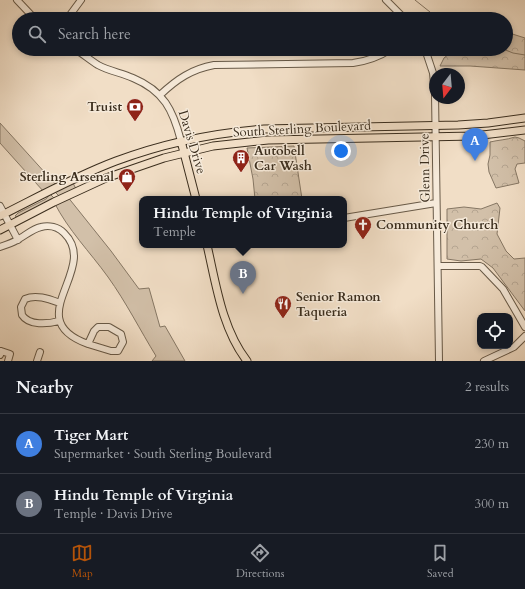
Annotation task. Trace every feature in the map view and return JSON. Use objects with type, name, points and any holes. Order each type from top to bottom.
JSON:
[{"type":"main road","name":"South Sterling Boulevard","points":[[1,211],[114,162],[181,141],[227,133],[264,129],[476,124],[525,118]]},
{"type":"main road","name":"South Sterling Boulevard","points":[[0,230],[58,200],[133,167],[213,146],[268,140],[436,137],[492,134],[525,130]]},
{"type":"main road","name":"Davis Drive","points":[[181,141],[195,196]]},
{"type":"main road","points":[[208,248],[229,330],[238,348],[247,361]]},
{"type":"street","points":[[17,0],[28,12]]},
{"type":"street","points":[[72,12],[81,0]]},
{"type":"street","points":[[386,0],[398,12]]},
{"type":"street","name":"Davis Drive","points":[[86,56],[99,65],[146,84],[160,95],[174,115],[181,141]]},
{"type":"street","points":[[160,95],[172,83],[182,76],[203,67],[214,65],[353,63],[380,56]]},
{"type":"street","name":"Glenn Drive","points":[[427,56],[433,73],[436,125],[439,361]]},
{"type":"street","points":[[347,218],[436,203]]},
{"type":"street","points":[[1,211],[18,240]]},
{"type":"street","points":[[0,247],[18,240],[37,228],[46,226],[61,231],[72,243],[74,256],[70,277],[60,303],[59,321],[70,336],[88,344],[111,351],[116,352],[122,345],[123,337],[114,329],[100,327],[94,331],[88,344]]},
{"type":"street","points":[[438,266],[482,267],[503,289],[525,326]]},
{"type":"street","points":[[59,321],[43,323],[28,321],[22,316],[21,307],[25,299],[31,297],[43,298],[60,303]]},
{"type":"street","points":[[484,361],[514,348],[525,336]]},
{"type":"street","points":[[0,355],[1,351],[10,354],[8,361]]},
{"type":"street","points":[[37,361],[40,352]]},
{"type":"green space","points":[[513,34],[525,38],[525,70],[470,66],[440,66],[446,56],[513,56]]},
{"type":"green space","points":[[0,123],[57,186],[44,192],[0,143]]},
{"type":"green space","points":[[515,137],[525,141],[525,163],[517,164],[515,169],[519,183],[496,188],[489,172],[488,164],[490,142]]},
{"type":"green space","points":[[294,146],[302,196],[255,196],[247,148]]},
{"type":"green space","points":[[73,183],[76,189],[60,197],[55,192]]},
{"type":"green space","points":[[50,194],[55,199],[17,217],[15,216],[46,199]]},
{"type":"green space","points":[[67,196],[139,289],[149,288],[160,327],[165,326],[185,361],[152,361],[156,356],[121,296],[72,231],[54,202]]},
{"type":"green space","points":[[497,203],[500,208],[497,234],[506,251],[514,259],[525,258],[525,311],[493,268],[481,259],[461,261],[447,259],[447,209],[464,207],[481,209]]},
{"type":"waterway","points":[[415,0],[430,12]]},
{"type":"waterway","points":[[513,53],[525,55]]},
{"type":"place","name":"Truist","points":[[135,122]]},
{"type":"place","name":"Tiger Mart","points":[[475,161]]},
{"type":"place","name":"Autobell Car Wash","points":[[241,173]]},
{"type":"place","name":"Sterling Arsenal","points":[[127,192]]},
{"type":"place","name":"Community Church","points":[[363,240]]},
{"type":"place","name":"Hindu Temple of Virginia","points":[[243,294]]},
{"type":"place","name":"Senior Ramon Taqueria","points":[[283,319]]}]
